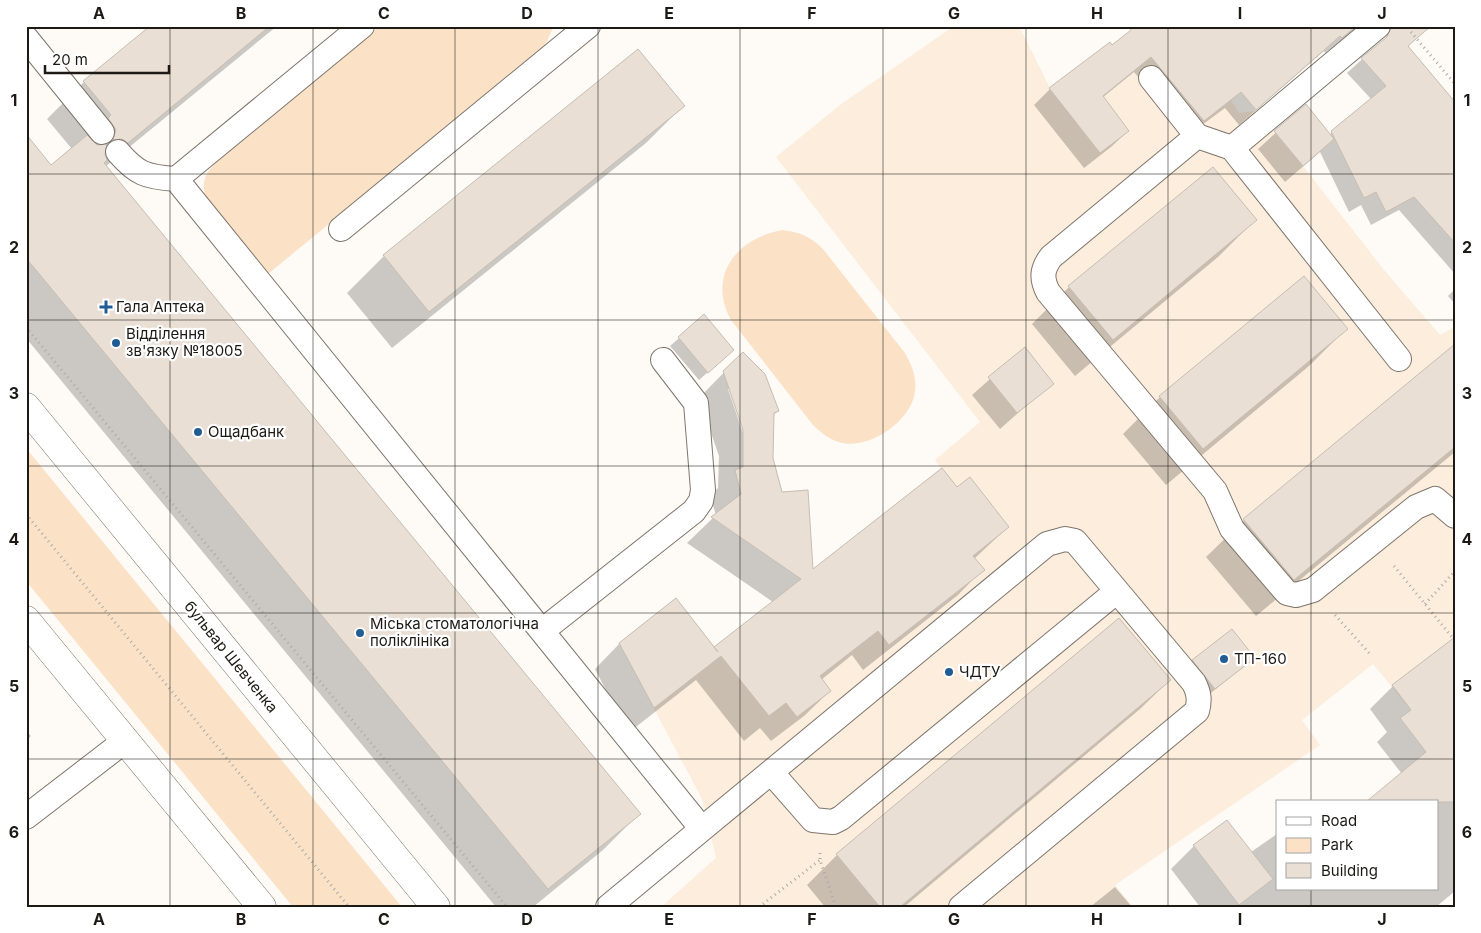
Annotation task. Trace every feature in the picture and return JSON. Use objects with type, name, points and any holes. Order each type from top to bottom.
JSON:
[{"type":"main road","name":"бульвар Шевченка","points":[[26,407],[436,907]]},
{"type":"main road","points":[[26,620],[262,907]]},
{"type":"lane","points":[[118,152],[140,173],[152,177],[176,179],[362,26]]},
{"type":"lane","points":[[341,228],[588,26]]},
{"type":"lane","points":[[1232,148],[1378,26]]},
{"type":"lane","points":[[26,38],[102,132]]},
{"type":"lane","points":[[1151,78],[1197,136],[1232,148],[1399,359]]},
{"type":"lane","points":[[1197,136],[1051,257],[1042,273],[1043,283],[1048,292],[1214,492],[1232,529],[1279,587],[1287,593],[1296,595],[1313,590],[1407,512],[1435,499],[1455,516]]},
{"type":"lane","points":[[176,179],[702,829]]},
{"type":"lane","points":[[542,631],[694,511],[701,501],[703,490],[696,403],[663,360]]},
{"type":"lane","points":[[608,907],[1047,544],[1065,539],[1075,542],[1194,683],[1198,692],[1197,711],[961,907]]},
{"type":"lane","points":[[771,772],[813,820],[823,823],[833,822],[841,818],[1117,591]]},
{"type":"lane","points":[[26,817],[126,740]]},
{"type":"path","points":[[1406,26],[1455,84]]},
{"type":"path","points":[[26,327],[507,907]]},
{"type":"path","points":[[26,514],[349,907]]},
{"type":"path","points":[[1373,540],[1452,637],[1455,635]]},
{"type":"path","points":[[1425,604],[1455,571]]},
{"type":"path","points":[[1313,590],[1371,655]]},
{"type":"path","points":[[823,823],[820,860],[836,907]]},
{"type":"path","points":[[759,907],[820,860]]},
{"type":"shaded area","points":[[954,26],[1019,26],[1050,88],[1110,42],[1112,45],[1136,26],[1227,94],[1239,113],[1256,111],[1303,166],[1384,270],[1440,335],[1455,327],[1455,677],[1411,710],[1373,664],[1302,720],[1320,745],[1115,885],[1133,907],[661,907],[716,858],[702,799],[619,643],[676,598],[715,647],[941,468],[935,460],[980,422],[776,157],[840,105]]},
{"type":"green space","points":[[380,26],[554,26],[545,45],[537,53],[268,274],[206,199],[204,183],[208,172],[229,150]]},
{"type":"green space","points":[[783,230],[805,236],[823,249],[905,353],[910,364],[914,374],[915,385],[914,397],[910,407],[894,426],[872,439],[861,443],[849,444],[838,442],[818,430],[731,320],[724,304],[722,288],[730,262],[740,250],[752,241],[766,234]]},
{"type":"green space","points":[[26,448],[402,907],[293,907],[26,581]]},
{"type":"building","points":[[150,26],[270,26],[128,143],[122,139],[113,140],[116,130],[108,118],[111,115],[83,81]]},
{"type":"building","points":[[1128,26],[1356,26],[1342,38],[1340,36],[1256,110],[1241,92],[1204,121],[1151,57],[1103,96],[1129,131],[1100,153],[1049,88],[1110,42],[1112,45],[1131,30]]},
{"type":"building","points":[[1391,26],[1431,26],[1408,46],[1455,102],[1455,243],[1414,197],[1386,212],[1376,192],[1364,198],[1331,131],[1386,86],[1361,58],[1387,37]]},
{"type":"building","points":[[638,49],[685,106],[429,312],[383,255]]},
{"type":"building","points":[[1306,104],[1334,139],[1303,166],[1274,131]]},
{"type":"building","points":[[26,134],[51,165],[87,135],[97,145],[107,144],[105,154],[107,160],[104,163],[641,814],[548,889],[26,258]]},
{"type":"building","points":[[1213,167],[1257,220],[1113,340],[1068,286]]},
{"type":"building","points":[[1304,276],[1348,329],[1203,449],[1159,396]]},
{"type":"building","points":[[704,314],[734,350],[708,373],[678,337]]},
{"type":"building","points":[[1455,344],[1455,447],[1294,580],[1243,519]]},
{"type":"building","points":[[1025,347],[1054,384],[1017,413],[988,377]]},
{"type":"building","points":[[743,352],[765,374],[779,411],[774,413],[773,458],[782,492],[808,490],[813,569],[942,468],[957,487],[970,477],[1009,527],[973,556],[985,570],[889,645],[878,631],[820,676],[831,691],[797,717],[786,703],[769,716],[721,656],[654,708],[619,643],[676,598],[714,647],[801,579],[711,517],[741,494],[735,470],[743,467],[743,430],[723,371]]},
{"type":"building","points":[[1119,618],[1171,680],[900,907],[880,907],[836,854]]},
{"type":"building","name":"ТП-160","points":[[1232,629],[1255,658],[1215,689],[1192,660]]},
{"type":"building","points":[[1455,637],[1455,802],[1438,802],[1438,800],[1368,800],[1426,752],[1400,718],[1411,710],[1392,685]]},
{"type":"building","points":[[1227,820],[1273,879],[1239,905],[1193,845]]},
{"type":"place","name":"Гала Аптека","points":[[106,307]]},
{"type":"place","name":"Відділення зв'язку №18005","points":[[116,343]]},
{"type":"place","name":"Ощадбанк","points":[[198,432]]},
{"type":"place","name":"Міська стоматологічна поліклініка","points":[[360,633]]},
{"type":"place","name":"ТП-160","points":[[1224,659]]},
{"type":"place","name":"ЧДТУ","points":[[949,672]]}]
